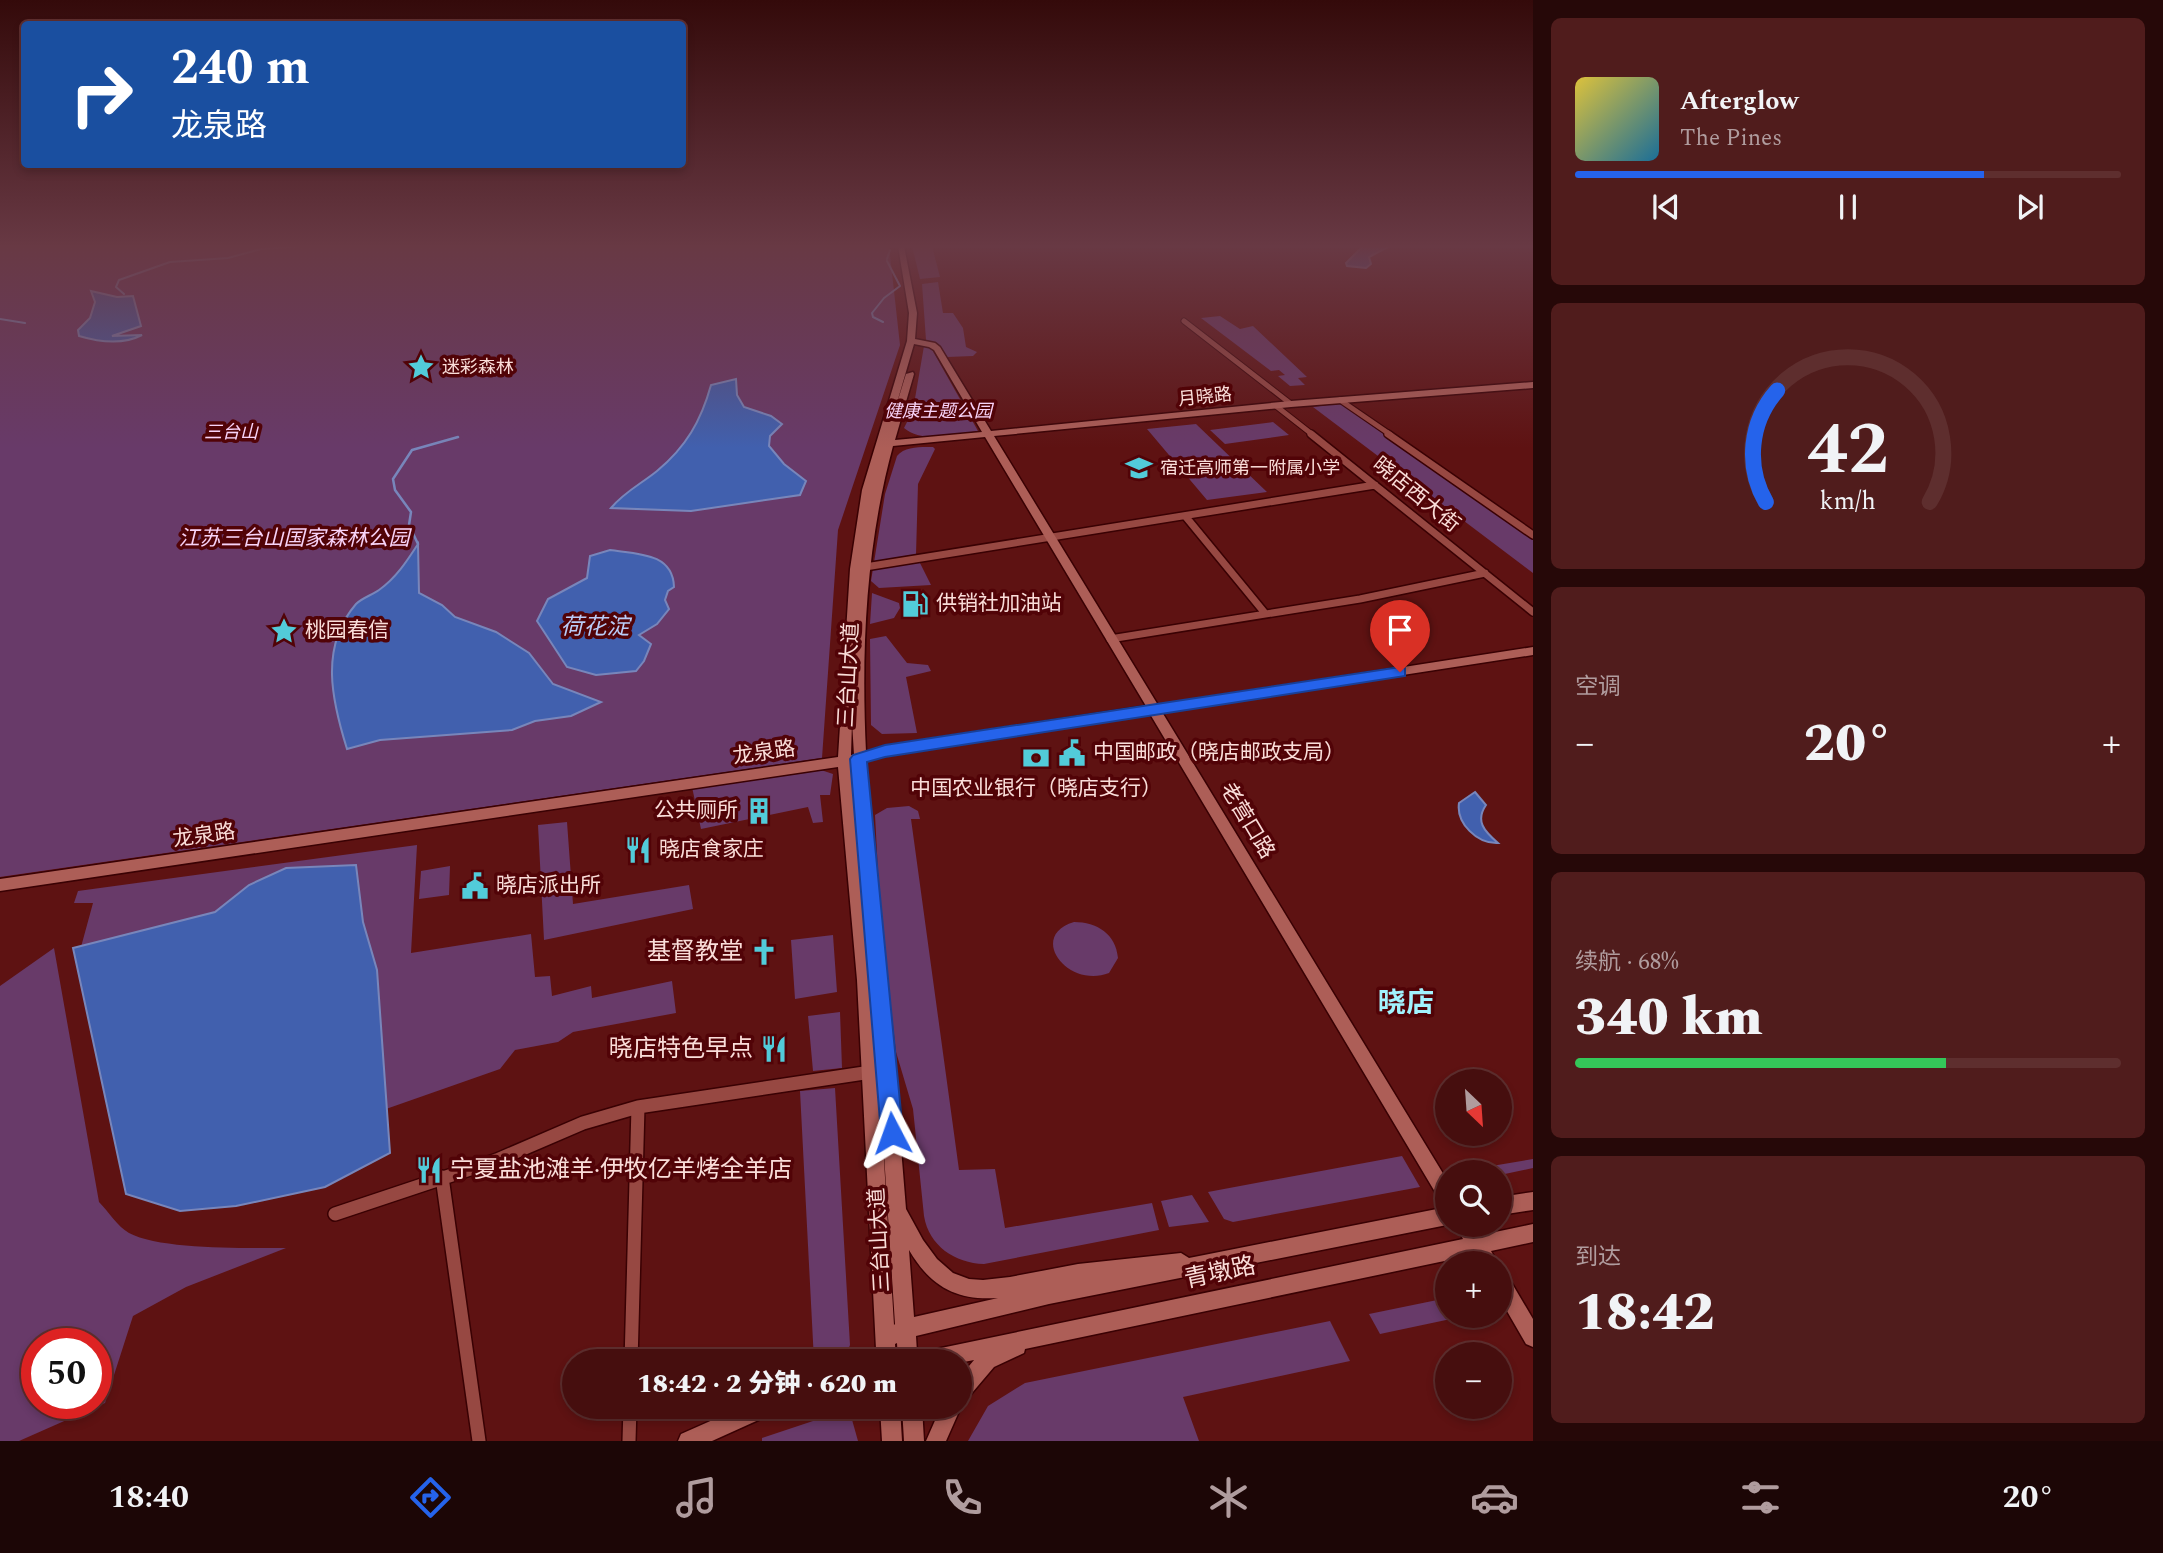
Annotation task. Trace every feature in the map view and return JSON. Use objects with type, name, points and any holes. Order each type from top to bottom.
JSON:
[{"type":"main road","name":"三台山大道","points":[[913,313],[914,342]]},
{"type":"main road","name":"三台山大道","points":[[882,1349],[865,980],[844,761],[867,491],[885,444],[920,313]]},
{"type":"main road","name":"老营口路","points":[[914,342],[932,345],[937,349],[1435,1176]]},
{"type":"main road","name":"月晓路","points":[[885,444],[1291,404],[1533,385]]},
{"type":"main road","name":"三台山大道","points":[[861,567],[858,759],[887,1070],[907,1349]]},
{"type":"main road","name":"龙泉路","points":[[0,885],[858,759],[885,751],[1533,651]]},
{"type":"main road","points":[[1512,1204],[1533,1200]]},
{"type":"main road","points":[[897,1207],[916,1247],[934,1270],[957,1285],[982,1289],[1131,1265],[1230,1259]]},
{"type":"main road","name":"青墩路","points":[[887,1349],[905,1329],[1049,1295],[1435,1218]]},
{"type":"main road","name":"青墩路","points":[[972,1351],[1533,1233]]},
{"type":"main road","points":[[1473,1237],[1481,1251]]},
{"type":"main road","points":[[1512,1302],[1533,1337]]},
{"type":"main road","points":[[972,1378],[987,1360],[1033,1338]]},
{"type":"main road","points":[[688,1441],[738,1419]]},
{"type":"main road","points":[[891,1419],[892,1441]]},
{"type":"main road","points":[[913,1419],[915,1441]]},
{"type":"main road","points":[[936,1441],[946,1419]]},
{"type":"street","points":[[1184,321],[1291,404]]},
{"type":"street","points":[[1340,400],[1533,535]]},
{"type":"street","name":"晓店西大街","points":[[1276,406],[1533,612]]},
{"type":"street","points":[[861,567],[1376,485]]},
{"type":"street","points":[[1186,517],[1264,612]]},
{"type":"street","points":[[1110,639],[1373,596],[1485,573]]},
{"type":"street","points":[[335,1214],[497,1160],[583,1123],[638,1107],[887,1070]]},
{"type":"street","points":[[631,1349],[638,1107]]},
{"type":"street","points":[[442,1177],[479,1441]]},
{"type":"street","points":[[629,1419],[629,1441]]},
{"type":"green space","name":"江苏三台山国家森林公园","points":[[0,313],[896,313],[900,345],[838,530],[822,758],[0,877]]},
{"type":"green space","points":[[924,313],[953,313],[963,328],[966,347],[977,352],[973,356],[947,357],[939,345],[926,340]]},
{"type":"green space","points":[[1220,316],[1240,329],[1253,326],[1307,377],[1298,378],[1305,385],[1290,386],[1278,376],[1285,375],[1279,370],[1271,371],[1201,318]]},
{"type":"green space","name":"健康主题公园","points":[[924,346],[930,346],[978,431],[930,437],[920,436],[904,428],[913,410]]},
{"type":"green space","points":[[1342,403],[1533,538],[1533,573],[1313,407]]},
{"type":"green space","points":[[1273,422],[1289,435],[1225,444],[1210,430]]},
{"type":"green space","points":[[1196,424],[1267,492],[1207,500],[1147,429]]},
{"type":"green space","points":[[909,449],[935,449],[918,484],[916,555],[931,585],[879,588],[871,581],[885,494],[897,456]]},
{"type":"green space","points":[[872,593],[899,603],[900,608],[894,618],[870,624]]},
{"type":"green space","points":[[886,636],[907,663],[928,665],[931,671],[906,677],[917,733],[882,734],[871,725],[870,639]]},
{"type":"green space","points":[[815,768],[833,774],[830,795],[820,795],[823,822],[813,823],[808,807],[701,829],[692,787]]},
{"type":"green space","points":[[909,806],[918,811],[920,819],[911,819],[959,1170],[995,1169],[1005,1228],[1152,1203],[1159,1230],[984,1264],[954,1256],[945,1251],[931,1236],[924,1216],[913,1109],[896,1052],[880,910],[875,815],[887,808]]},
{"type":"green space","points":[[567,822],[573,904],[689,885],[693,909],[544,940],[538,825]]},
{"type":"green space","points":[[417,845],[411,953],[531,934],[535,977],[550,976],[552,996],[591,986],[592,998],[672,981],[676,1013],[573,1032],[558,1042],[515,1050],[500,1069],[386,1109],[377,970],[363,922],[355,865],[249,885],[215,912],[81,947],[93,903],[74,903],[78,891]]},
{"type":"green space","points":[[450,866],[449,895],[419,899],[421,871]]},
{"type":"green space","points":[[1074,922],[1098,927],[1114,942],[1118,958],[1109,973],[1094,976],[1080,974],[1058,959],[1054,938],[1060,929]]},
{"type":"green space","points":[[833,935],[837,992],[795,999],[791,940]]},
{"type":"green space","points":[[54,948],[99,1202],[121,1227],[143,1239],[205,1247],[286,1248],[186,1287],[133,1316],[112,1381],[112,1328],[21,1328],[21,1419],[69,1419],[19,1441],[0,1441],[0,986]]},
{"type":"green space","points":[[840,1012],[842,1068],[813,1071],[808,1016]]},
{"type":"green space","points":[[835,1088],[848,1349],[813,1349],[800,1091]]},
{"type":"green space","points":[[1402,1156],[1420,1187],[1233,1222],[1224,1219],[1208,1192]]},
{"type":"green space","points":[[1533,1159],[1533,1168],[1512,1172],[1512,1163]]},
{"type":"green space","points":[[1192,1195],[1209,1222],[1169,1227],[1161,1201]]},
{"type":"green space","points":[[1435,1300],[1435,1322],[1380,1334],[1369,1314]]},
{"type":"green space","points":[[1330,1321],[1350,1361],[1183,1397],[1199,1441],[968,1441],[988,1406],[1025,1383]]},
{"type":"green space","points":[[819,1419],[852,1419],[858,1441],[762,1441],[762,1438]]},
{"type":"water","points":[[91,313],[138,313],[141,326],[112,336],[142,335],[111,342],[79,336],[78,330]]},
{"type":"water","points":[[736,379],[737,395],[744,407],[771,416],[782,424],[770,436],[769,446],[784,464],[806,481],[800,495],[691,511],[611,508],[657,471],[684,443],[697,422],[711,385]]},
{"type":"water","points":[[418,544],[419,593],[442,605],[455,617],[496,632],[529,653],[553,684],[601,702],[571,716],[535,721],[512,730],[380,740],[347,749],[337,712],[332,675],[337,638],[344,621],[356,604],[391,580]]},
{"type":"water","name":"荷花淀","points":[[610,550],[642,554],[661,561],[668,567],[674,587],[668,591],[665,600],[669,609],[657,624],[639,635],[651,644],[644,661],[636,671],[596,675],[567,667],[537,621],[548,599],[587,578],[590,556]]},
{"type":"water","points":[[1475,792],[1486,805],[1481,816],[1483,826],[1498,843],[1483,840],[1464,825],[1459,803]]},
{"type":"water","points":[[356,865],[363,922],[377,970],[390,1153],[325,1187],[236,1206],[180,1211],[126,1194],[73,948],[215,912],[249,885],[286,868]]},
{"type":"waterway","points":[[872,313],[873,317],[883,322]]},
{"type":"waterway","points":[[0,319],[25,323]]},
{"type":"waterway","points":[[418,544],[409,525],[411,512],[395,490],[393,479],[412,450],[458,437]]},
{"type":"place","name":"迷彩森林","points":[[421,367]]},
{"type":"place","name":"宿迁高师第一附属小学","points":[[1139,468]]},
{"type":"place","name":"供销社加油站","points":[[915,604]]},
{"type":"place","name":"桃园春信","points":[[284,631]]},
{"type":"place","name":"中国邮政（晓店邮政支局）","points":[[1072,753]]},
{"type":"place","name":"中国农业银行（晓店支行）","points":[[1036,758]]},
{"type":"place","name":"公共厕所","points":[[759,811]]},
{"type":"place","name":"晓店食家庄","points":[[638,850]]},
{"type":"place","name":"晓店派出所","points":[[475,886]]},
{"type":"place","name":"基督教堂","points":[[764,952]]},
{"type":"place","name":"晓店特色早点","points":[[774,1049]]},
{"type":"place","name":"宁夏盐池滩羊·伊牧亿羊烤全羊店","points":[[429,1170]]},
{"type":"district","name":"晓店","points":[[1406,1003]]},
{"type":"route","points":[[892,1133],[858,759],[885,751],[1400,672]]},
{"type":"park label","name":"三台山","points":[[231,432]]}]
